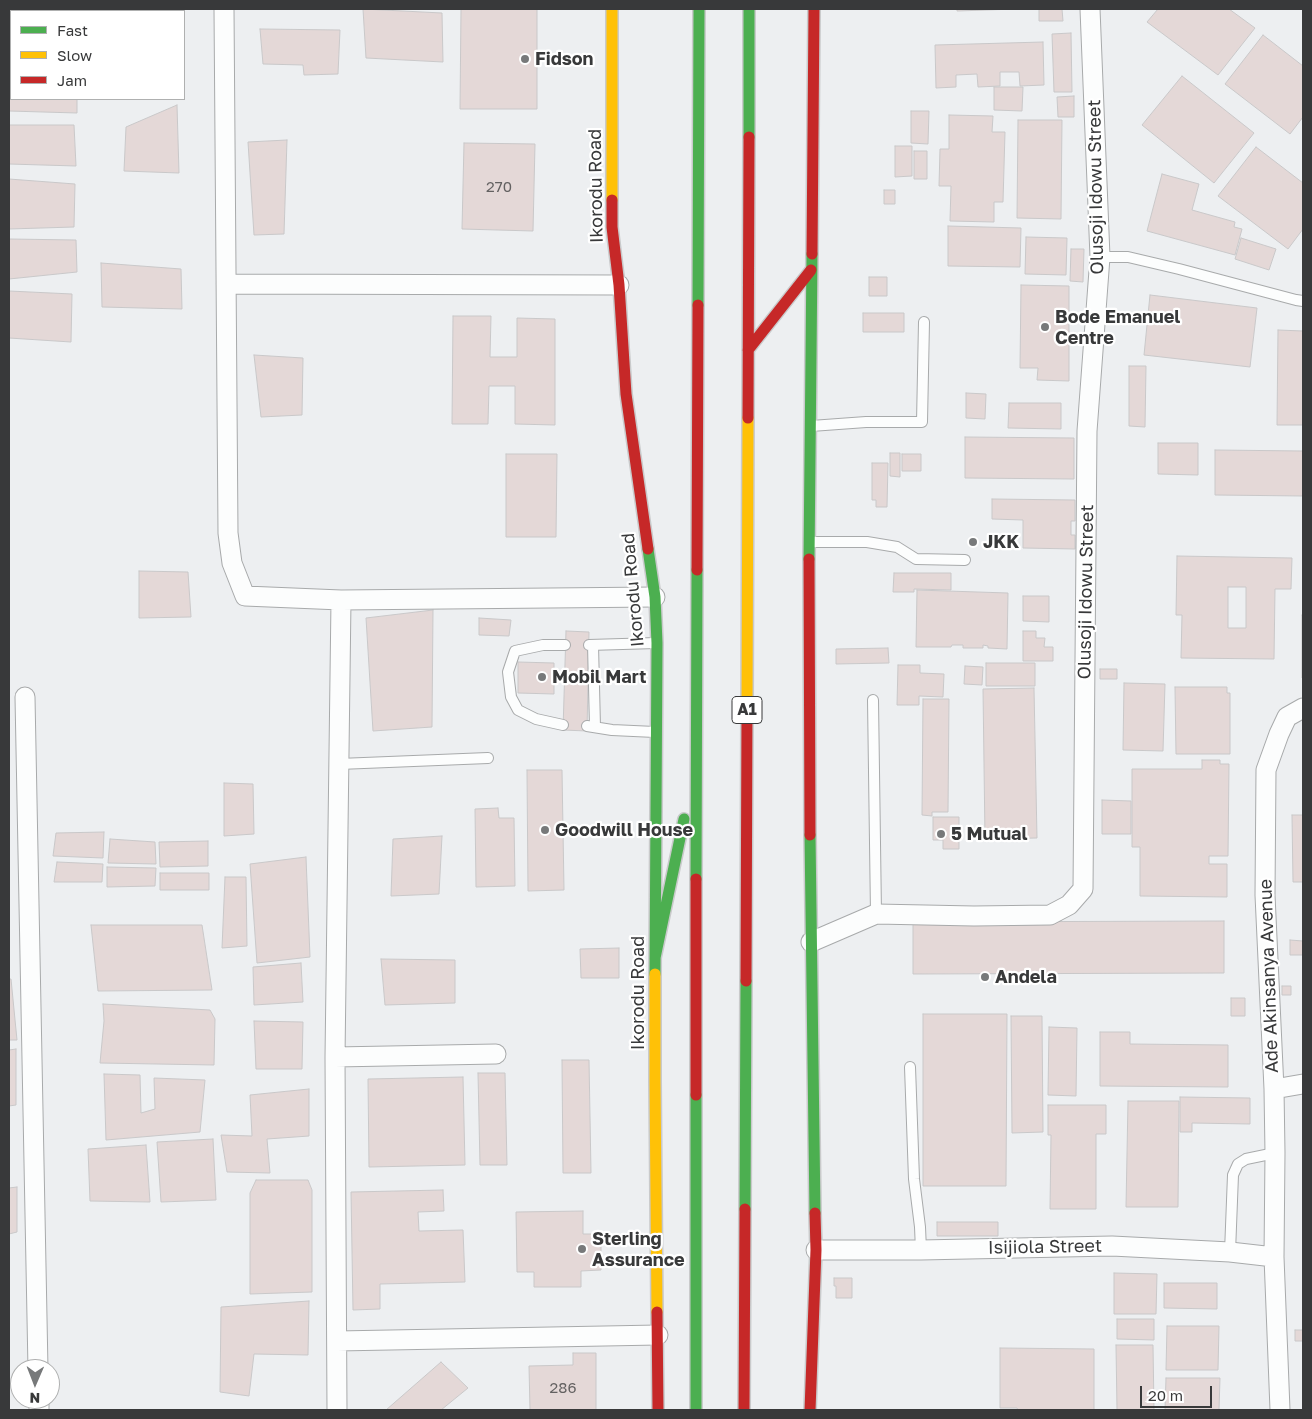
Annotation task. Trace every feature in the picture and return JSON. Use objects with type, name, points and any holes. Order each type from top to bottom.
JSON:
[{"type":"main road","name":"Ikorodu Road","points":[[612,9],[612,227],[619,284],[626,394],[655,597],[657,643],[655,958],[658,1410]]},
{"type":"main road","points":[[696,1410],[696,764],[700,9]]},
{"type":"main road","name":"A1","points":[[744,1410],[749,9]]},
{"type":"main road","points":[[810,1410],[816,1250],[811,942],[809,542],[814,9]]},
{"type":"main road","points":[[748,350],[811,270]]},
{"type":"main road","points":[[655,958],[696,764]]},
{"type":"street","points":[[224,9],[228,533],[232,563],[245,596],[341,600],[655,597]]},
{"type":"street","name":"Olusoji Idowu Street","points":[[811,942],[876,914],[1050,915],[1069,905],[1083,889],[1087,431],[1100,257],[1090,9]]},
{"type":"street","points":[[226,284],[619,284]]},
{"type":"street","points":[[337,1410],[335,1057],[341,600]]},
{"type":"street","points":[[25,698],[38,1359]]},
{"type":"street","name":"Ade Akinsanya Avenue","points":[[1280,1410],[1274,1257],[1274,1089],[1264,895],[1266,770],[1287,718],[1303,708]]},
{"type":"street","points":[[335,1057],[496,1054]]},
{"type":"street","points":[[1274,1089],[1303,1084]]},
{"type":"street","name":"Isijiola Street","points":[[816,1250],[1112,1246],[1230,1252],[1274,1257]]},
{"type":"street","points":[[337,1341],[658,1335]]},
{"type":"lane","points":[[1100,257],[1128,257],[1303,301]]},
{"type":"lane","points":[[810,426],[866,422],[922,422],[924,322]]},
{"type":"lane","points":[[809,542],[867,542],[898,547],[916,559],[965,560]]},
{"type":"lane","points":[[656,732],[612,730],[591,726],[591,645],[657,643]]},
{"type":"lane","points":[[563,725],[536,718],[518,710],[511,697],[508,672],[515,651],[543,645],[565,645]]},
{"type":"lane","points":[[873,700],[876,914]]},
{"type":"lane","points":[[338,764],[488,758]]},
{"type":"lane","points":[[910,1067],[914,1179],[921,1250]]},
{"type":"lane","points":[[1230,1252],[1233,1175],[1238,1164],[1246,1159],[1275,1153]]},
{"type":"building","points":[[363,9],[442,13],[443,62],[366,58]]},
{"type":"building","points":[[461,9],[537,9],[537,109],[460,109]]},
{"type":"building","points":[[957,9],[1016,9],[957,11]]},
{"type":"building","points":[[1039,9],[1062,9],[1063,21],[1039,21]]},
{"type":"building","points":[[1158,9],[1229,9],[1255,28],[1218,75],[1147,22]]},
{"type":"building","points":[[260,29],[340,30],[338,74],[304,75],[303,65],[263,64]]},
{"type":"building","points":[[1071,33],[1072,92],[1054,92],[1052,34]]},
{"type":"building","points":[[1263,35],[1303,66],[1303,117],[1290,134],[1225,84]]},
{"type":"building","points":[[1043,42],[1044,85],[1020,86],[1019,72],[1000,72],[1000,86],[978,87],[977,74],[956,75],[956,87],[936,88],[935,45]]},
{"type":"building","points":[[9,67],[10,100],[77,100],[77,113],[9,111]]},
{"type":"building","points":[[1182,76],[1254,133],[1214,183],[1142,125]]},
{"type":"building","points":[[994,87],[1023,87],[1022,111],[994,110]]},
{"type":"building","points":[[1074,96],[1074,117],[1058,117],[1057,97]]},
{"type":"building","points":[[177,105],[179,173],[124,171],[126,127]]},
{"type":"building","points":[[911,111],[929,111],[928,144],[911,143]]},
{"type":"building","points":[[949,115],[993,116],[992,132],[1005,132],[1003,202],[994,202],[994,222],[950,221],[951,186],[939,186],[940,149],[949,149]]},
{"type":"building","points":[[1018,120],[1062,120],[1061,219],[1017,218]]},
{"type":"building","points":[[9,125],[74,125],[76,166],[9,164]]},
{"type":"building","points":[[287,140],[284,234],[254,235],[248,142]]},
{"type":"building","points":[[464,143],[535,144],[533,231],[462,229]]},
{"type":"building","points":[[895,146],[912,146],[912,176],[895,177]]},
{"type":"building","points":[[1256,147],[1303,183],[1303,229],[1288,249],[1218,196]]},
{"type":"building","points":[[914,151],[927,151],[927,179],[914,179]]},
{"type":"building","points":[[1162,174],[1199,184],[1192,210],[1235,222],[1234,227],[1242,229],[1235,255],[1147,231]]},
{"type":"building","points":[[9,179],[75,184],[74,227],[9,229]]},
{"type":"building","points":[[884,190],[895,190],[895,204],[884,204]]},
{"type":"building","points":[[948,226],[1021,228],[1020,267],[948,266]]},
{"type":"building","points":[[1026,237],[1067,238],[1066,275],[1025,274]]},
{"type":"building","points":[[1241,238],[1276,249],[1269,270],[1235,259]]},
{"type":"building","points":[[9,239],[76,240],[77,272],[9,279]]},
{"type":"building","points":[[1071,249],[1084,249],[1083,282],[1070,281]]},
{"type":"building","points":[[101,263],[181,269],[182,309],[102,307]]},
{"type":"building","points":[[869,277],[887,277],[887,296],[869,296]]},
{"type":"building","name":"Bode Emanuel Centre","points":[[1021,285],[1069,286],[1069,381],[1037,380],[1038,368],[1020,368]]},
{"type":"building","points":[[9,291],[72,294],[71,342],[9,338]]},
{"type":"building","points":[[1150,295],[1257,308],[1250,367],[1144,355]]},
{"type":"building","points":[[863,313],[904,313],[904,332],[863,332]]},
{"type":"building","points":[[453,316],[491,316],[490,357],[517,357],[517,318],[555,319],[555,425],[515,424],[515,386],[489,386],[488,424],[452,424]]},
{"type":"building","points":[[1278,330],[1303,331],[1303,425],[1277,425]]},
{"type":"building","points":[[254,355],[303,358],[302,415],[261,417]]},
{"type":"building","points":[[1129,366],[1146,366],[1145,427],[1129,426]]},
{"type":"building","points":[[966,393],[986,394],[985,419],[966,418]]},
{"type":"building","points":[[1009,403],[1061,403],[1061,429],[1008,428]]},
{"type":"building","points":[[965,437],[1074,438],[1074,479],[965,478]]},
{"type":"building","points":[[1158,443],[1198,443],[1198,475],[1158,474]]},
{"type":"building","points":[[1215,450],[1303,451],[1303,496],[1215,495]]},
{"type":"building","points":[[890,453],[900,453],[900,477],[890,476]]},
{"type":"building","points":[[506,454],[557,454],[556,537],[506,537]]},
{"type":"building","points":[[902,454],[921,454],[921,471],[902,471]]},
{"type":"building","points":[[872,463],[888,463],[887,507],[876,507],[876,500],[872,500]]},
{"type":"building","points":[[992,499],[1075,500],[1075,521],[1071,521],[1071,535],[1075,535],[1075,549],[1023,548],[1023,520],[992,519]]},
{"type":"building","points":[[1177,556],[1292,558],[1291,589],[1275,589],[1274,659],[1181,658],[1182,615],[1176,615]],"holes":[[[1228,587],[1246,587],[1246,628],[1228,628]]]},
{"type":"building","points":[[139,571],[188,572],[191,617],[139,618]]},
{"type":"building","points":[[894,573],[951,573],[951,590],[914,589],[914,592],[893,592]]},
{"type":"building","points":[[917,590],[1008,593],[1007,649],[988,648],[988,646],[983,645],[983,648],[963,648],[963,645],[916,647]]},
{"type":"building","points":[[1023,596],[1049,596],[1049,622],[1023,621]]},
{"type":"building","points":[[433,610],[432,727],[373,731],[366,618]]},
{"type":"building","points":[[1303,615],[1303,678],[1302,678]]},
{"type":"building","points":[[479,618],[511,620],[509,636],[479,635]]},
{"type":"building","points":[[566,631],[589,632],[587,731],[563,730]]},
{"type":"building","points":[[1023,631],[1036,631],[1036,638],[1045,638],[1044,647],[1053,647],[1053,661],[1023,661]]},
{"type":"building","points":[[888,648],[889,663],[836,664],[836,649]]},
{"type":"building","points":[[518,662],[554,663],[554,694],[518,693]]},
{"type":"building","points":[[986,663],[1035,663],[1035,686],[986,686]]},
{"type":"building","points":[[898,665],[920,665],[920,673],[944,674],[943,697],[919,696],[919,705],[897,705]]},
{"type":"building","points":[[965,666],[983,667],[982,685],[964,684]]},
{"type":"building","points":[[1100,669],[1117,669],[1117,679],[1100,679]]},
{"type":"building","points":[[1124,683],[1165,684],[1163,751],[1123,750]]},
{"type":"building","points":[[1175,687],[1227,687],[1227,693],[1230,693],[1230,754],[1176,754]]},
{"type":"building","points":[[1034,688],[1037,838],[985,839],[983,689]]},
{"type":"building","points":[[923,699],[949,699],[948,812],[932,812],[932,816],[922,815]]},
{"type":"building","points":[[1202,760],[1220,760],[1220,764],[1229,764],[1228,856],[1209,856],[1209,864],[1227,864],[1227,897],[1140,896],[1140,847],[1132,847],[1132,769],[1202,769]]},
{"type":"building","name":"Goodwill House","points":[[527,770],[562,770],[564,890],[528,891]]},
{"type":"building","points":[[224,783],[253,784],[254,834],[224,836]]},
{"type":"building","points":[[1102,800],[1131,801],[1131,834],[1102,834]]},
{"type":"building","points":[[498,808],[499,818],[514,818],[515,886],[476,887],[475,809]]},
{"type":"building","points":[[1292,815],[1303,815],[1303,882],[1293,882]]},
{"type":"building","points":[[933,817],[959,817],[959,849],[943,849],[943,840],[933,840]]},
{"type":"building","points":[[104,832],[103,858],[53,856],[56,833]]},
{"type":"building","points":[[442,836],[439,894],[391,896],[393,839]]},
{"type":"building","points":[[110,839],[155,842],[156,864],[108,863]]},
{"type":"building","points":[[208,841],[208,866],[160,867],[159,842]]},
{"type":"building","points":[[306,857],[310,957],[257,963],[250,864]]},
{"type":"building","points":[[57,862],[103,864],[102,882],[54,882]]},
{"type":"building","points":[[107,867],[156,868],[155,886],[107,887]]},
{"type":"building","points":[[160,873],[209,873],[209,890],[160,890]]},
{"type":"building","points":[[225,877],[246,877],[247,946],[222,948]]},
{"type":"building","points":[[1224,921],[1224,973],[913,974],[913,922]]},
{"type":"building","points":[[91,925],[202,925],[212,990],[98,991]]},
{"type":"building","points":[[1290,940],[1303,941],[1303,955],[1290,955]]},
{"type":"building","points":[[619,948],[619,978],[581,978],[580,949]]},
{"type":"building","points":[[381,959],[455,960],[455,1003],[385,1005]]},
{"type":"building","points":[[301,963],[303,1002],[254,1005],[253,967]]},
{"type":"building","points":[[9,979],[11,979],[17,1040],[9,1040]]},
{"type":"building","points":[[1282,986],[1291,986],[1291,995],[1282,995]]},
{"type":"building","points":[[1231,998],[1245,998],[1245,1016],[1231,1016]]},
{"type":"building","points":[[103,1004],[210,1010],[215,1019],[214,1065],[100,1063],[104,1021]]},
{"type":"building","points":[[923,1014],[1007,1014],[1006,1186],[923,1186]]},
{"type":"building","points":[[1011,1016],[1042,1016],[1043,1132],[1012,1133]]},
{"type":"building","points":[[254,1021],[303,1022],[302,1069],[256,1069]]},
{"type":"building","points":[[1049,1027],[1077,1028],[1076,1096],[1048,1095]]},
{"type":"building","points":[[1100,1032],[1130,1032],[1130,1044],[1228,1045],[1228,1087],[1100,1086]]},
{"type":"building","points":[[16,1049],[16,1105],[9,1106],[9,1050]]},
{"type":"building","points":[[562,1060],[589,1060],[591,1173],[563,1173]]},
{"type":"building","points":[[478,1073],[505,1073],[507,1165],[480,1165]]},
{"type":"building","points":[[104,1074],[140,1075],[141,1113],[155,1109],[154,1078],[205,1080],[200,1132],[106,1140]]},
{"type":"building","points":[[463,1077],[465,1165],[369,1167],[368,1079]]},
{"type":"building","points":[[309,1089],[309,1136],[267,1139],[270,1173],[227,1172],[221,1135],[252,1136],[250,1095]]},
{"type":"building","points":[[1180,1097],[1250,1098],[1250,1124],[1192,1123],[1192,1132],[1180,1132]]},
{"type":"building","points":[[1128,1101],[1179,1101],[1178,1207],[1126,1207]]},
{"type":"building","points":[[1048,1105],[1106,1105],[1106,1134],[1096,1134],[1096,1209],[1050,1209],[1051,1135],[1048,1135]]},
{"type":"building","points":[[213,1139],[216,1200],[161,1202],[157,1142]]},
{"type":"building","points":[[146,1145],[150,1202],[90,1201],[88,1149]]},
{"type":"building","points":[[256,1180],[308,1180],[312,1190],[312,1292],[250,1294],[250,1193]]},
{"type":"building","points":[[17,1187],[17,1232],[9,1234],[9,1188]]},
{"type":"building","points":[[443,1190],[444,1211],[418,1212],[419,1231],[463,1230],[465,1282],[380,1284],[380,1309],[353,1310],[351,1192]]},
{"type":"building","points":[[583,1211],[583,1234],[601,1234],[601,1270],[581,1271],[581,1287],[534,1287],[534,1272],[517,1272],[516,1212]]},
{"type":"building","points":[[937,1222],[998,1222],[998,1236],[937,1236]]},
{"type":"building","points":[[1114,1273],[1157,1274],[1156,1314],[1114,1314]]},
{"type":"building","points":[[834,1278],[852,1278],[852,1298],[836,1298]]},
{"type":"building","points":[[1164,1283],[1217,1283],[1217,1309],[1164,1308]]},
{"type":"building","points":[[309,1301],[308,1355],[254,1354],[249,1396],[220,1392],[221,1307]]},
{"type":"building","points":[[1117,1319],[1154,1319],[1154,1340],[1117,1339]]},
{"type":"building","points":[[1167,1326],[1219,1326],[1218,1370],[1166,1370]]},
{"type":"building","points":[[1295,1330],[1303,1330],[1303,1341],[1295,1341]]},
{"type":"building","points":[[1116,1345],[1153,1345],[1154,1410],[1117,1410]]},
{"type":"building","points":[[1000,1348],[1094,1349],[1094,1410],[1018,1410],[1017,1408],[1000,1408]]},
{"type":"building","points":[[573,1353],[596,1353],[596,1410],[530,1410],[529,1366],[573,1365]]},
{"type":"building","points":[[441,1362],[468,1388],[441,1410],[386,1410]]},
{"type":"building","points":[[1166,1378],[1220,1378],[1219,1410],[1165,1410]]},
{"type":"traffic: fast","points":[[698,305],[699,9]]},
{"type":"traffic: fast","points":[[749,9],[749,137]]},
{"type":"traffic: fast","points":[[809,559],[812,254]]},
{"type":"traffic: fast","points":[[648,549],[655,597],[657,643],[655,974]]},
{"type":"traffic: fast","points":[[696,879],[697,570]]},
{"type":"traffic: fast","points":[[655,958],[684,819]]},
{"type":"traffic: fast","points":[[810,835],[815,1213]]},
{"type":"traffic: fast","points":[[745,1209],[746,981]]},
{"type":"traffic: fast","points":[[696,1095],[696,1410]]},
{"type":"traffic: slow","points":[[612,9],[612,200]]},
{"type":"traffic: slow","points":[[747,708],[748,418]]},
{"type":"traffic: slow","points":[[655,974],[657,1312]]},
{"type":"traffic: jam","points":[[812,254],[814,9]]},
{"type":"traffic: jam","points":[[748,418],[749,137]]},
{"type":"traffic: jam","points":[[612,200],[612,227],[619,285],[626,394],[648,549]]},
{"type":"traffic: jam","points":[[748,350],[811,270]]},
{"type":"traffic: jam","points":[[697,570],[698,305]]},
{"type":"traffic: jam","points":[[809,559],[810,835]]},
{"type":"traffic: jam","points":[[746,981],[747,708]]},
{"type":"traffic: jam","points":[[696,879],[696,1095]]},
{"type":"traffic: jam","points":[[744,1410],[745,1209]]},
{"type":"traffic: jam","points":[[810,1410],[816,1250],[815,1213]]},
{"type":"traffic: jam","points":[[657,1312],[658,1410]]},
{"type":"place","name":"Fidson","points":[[525,59]]},
{"type":"place","name":"Bode Emanuel Centre","points":[[1045,327]]},
{"type":"place","name":"JKK","points":[[973,542]]},
{"type":"place","name":"Mobil Mart","points":[[542,677]]},
{"type":"place","name":"Goodwill House","points":[[545,830]]},
{"type":"place","name":"5 Mutual","points":[[941,834]]},
{"type":"place","name":"Andela","points":[[985,977]]},
{"type":"place","name":"Sterling Assurance","points":[[582,1249]]}]
